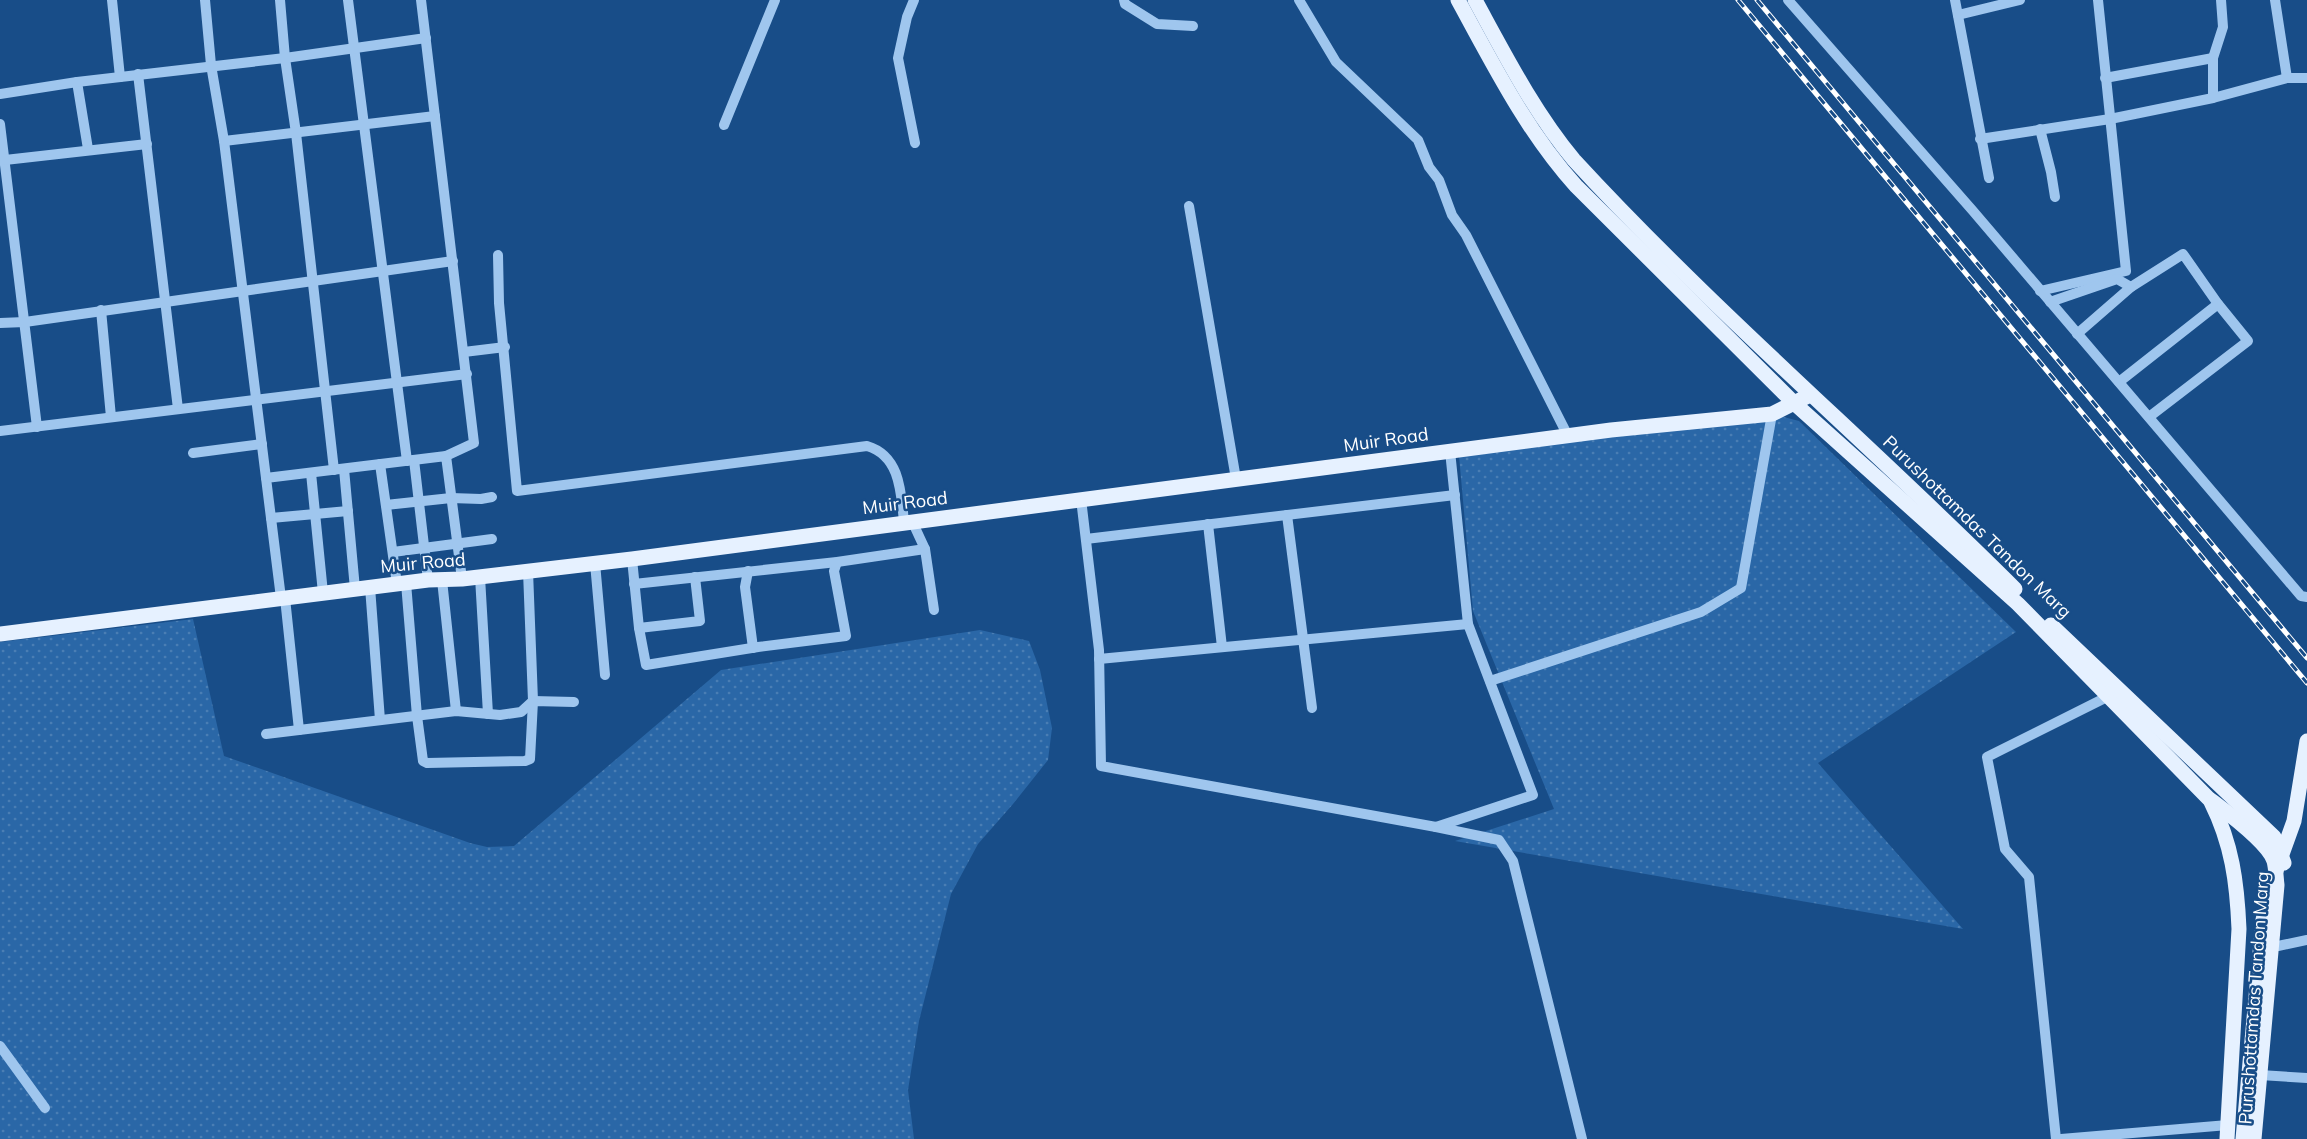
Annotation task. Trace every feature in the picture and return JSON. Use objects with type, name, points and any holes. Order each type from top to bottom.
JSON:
[{"type":"main road","points":[[1458,0],[1517,104],[1556,163],[1794,403],[2018,604],[2208,798],[2238,821],[2270,853],[2274,861],[2277,885],[2276,904],[2264,1076],[2254,1139]]},
{"type":"main road","name":"Purushottamdas Tandon Marg","points":[[1475,0],[1529,98],[1574,160],[1715,305],[1963,537],[2065,638],[2274,837],[2284,859],[2278,946],[2264,1076],[2263,1139]]},
{"type":"main road","name":"Muir Road","points":[[0,634],[363,588],[632,559],[1450,451],[1772,414],[1810,395]]},
{"type":"main road","points":[[2243,1139],[2263,920],[2272,882],[2294,821],[2307,741]]},
{"type":"main road","points":[[2208,798],[2218,817],[2234,866],[2238,894],[2238,939],[2227,1132]]},
{"type":"street","points":[[112,0],[120,77]]},
{"type":"street","points":[[206,0],[211,65],[224,141],[299,730]]},
{"type":"street","points":[[280,0],[325,391],[363,588],[380,720]]},
{"type":"street","points":[[348,0],[397,383],[419,502],[424,548],[435,580],[456,711]]},
{"type":"street","points":[[266,478],[446,456],[474,443],[421,0]]},
{"type":"street","points":[[724,125],[775,0]]},
{"type":"street","points":[[914,0],[907,17],[898,58],[915,143]]},
{"type":"street","points":[[1124,0],[1125,4],[1156,24],[1193,26]]},
{"type":"street","points":[[1299,0],[1336,62],[1418,140],[1429,167],[1439,180],[1452,215],[1466,235],[1568,436]]},
{"type":"street","points":[[1788,0],[2304,596]]},
{"type":"street","points":[[1955,0],[1989,178]]},
{"type":"street","points":[[1958,15],[2020,0]]},
{"type":"street","points":[[2040,291],[2126,271],[2098,0]]},
{"type":"street","points":[[2213,98],[2213,58],[2223,27],[2221,0]]},
{"type":"street","points":[[2275,0],[2288,78]]},
{"type":"street","points":[[0,94],[77,82],[285,58],[426,38]]},
{"type":"street","points":[[2105,78],[2213,58]]},
{"type":"street","points":[[138,74],[178,409]]},
{"type":"street","points":[[1980,140],[2110,119],[2213,98],[2288,78],[2307,78]]},
{"type":"street","points":[[77,82],[88,149]]},
{"type":"street","points":[[224,141],[435,116]]},
{"type":"street","points":[[0,124],[37,426]]},
{"type":"street","points":[[2040,129],[2055,197]]},
{"type":"street","points":[[5,160],[147,144]]},
{"type":"street","points":[[1189,206],[1236,479]]},
{"type":"street","points":[[2077,334],[2131,287],[2183,254],[2218,304],[2248,341],[2149,417]]},
{"type":"street","points":[[498,255],[499,303],[517,491],[867,446],[874,448],[890,462],[899,479],[908,522],[925,549],[934,610]]},
{"type":"street","points":[[0,323],[25,322],[453,261]]},
{"type":"street","points":[[2050,302],[2116,279],[2131,287]]},
{"type":"street","points":[[2118,382],[2218,304]]},
{"type":"street","points":[[101,310],[111,417]]},
{"type":"street","points":[[464,352],[505,347]]},
{"type":"street","points":[[0,431],[467,374]]},
{"type":"street","points":[[1490,681],[1701,612],[1741,588],[1772,414]]},
{"type":"street","points":[[193,453],[262,444]]},
{"type":"street","points":[[1436,827],[1533,795],[1468,624],[1450,451]]},
{"type":"street","points":[[446,456],[462,579]]},
{"type":"street","points":[[380,465],[393,552],[402,584],[423,761],[427,763],[525,761],[530,759],[533,701],[528,571]]},
{"type":"street","points":[[311,473],[323,593]]},
{"type":"street","points":[[1086,539],[1455,495]]},
{"type":"street","points":[[386,505],[451,498],[492,497]]},
{"type":"street","points":[[1081,500],[1099,659],[1101,766],[1499,840],[1513,861],[1582,1139]]},
{"type":"street","points":[[271,518],[348,511]]},
{"type":"street","points":[[1287,515],[1312,708]]},
{"type":"street","points":[[1208,524],[1222,647]]},
{"type":"street","points":[[393,552],[492,539]]},
{"type":"street","points":[[634,584],[837,562],[925,549]]},
{"type":"street","points":[[632,559],[639,628],[646,665],[846,636],[835,580],[834,571],[837,562]]},
{"type":"street","points":[[595,563],[605,675]]},
{"type":"street","points":[[748,571],[745,587],[753,648]]},
{"type":"street","points":[[480,577],[488,714]]},
{"type":"street","points":[[639,628],[700,621],[695,577]]},
{"type":"street","points":[[1099,659],[1468,624]]},
{"type":"street","points":[[2056,1139],[2030,877],[2005,849],[1987,757],[2107,697]]},
{"type":"street","points":[[266,734],[456,711],[500,715],[521,712],[533,701],[574,702]]},
{"type":"street","points":[[2278,946],[2307,940]]},
{"type":"street","points":[[0,1046],[45,1108]]},
{"type":"street","points":[[2264,1076],[2307,1078]]},
{"type":"street","points":[[2061,1139],[2227,1132]]},
{"type":"shaded area","points":[[1772,414],[1799,421],[2016,632],[1818,763],[1963,929],[1455,841],[1554,809],[1473,611],[1459,456]]},
{"type":"shaded area","points":[[193,619],[224,756],[487,847],[514,846],[721,670],[980,630],[1029,641],[1040,670],[1052,728],[1048,760],[978,844],[951,894],[919,1021],[908,1090],[914,1139],[0,1139],[0,642]]},
{"type":"railway","points":[[1738,0],[2307,683]]},
{"type":"railway","points":[[1757,0],[2307,658]]}]
